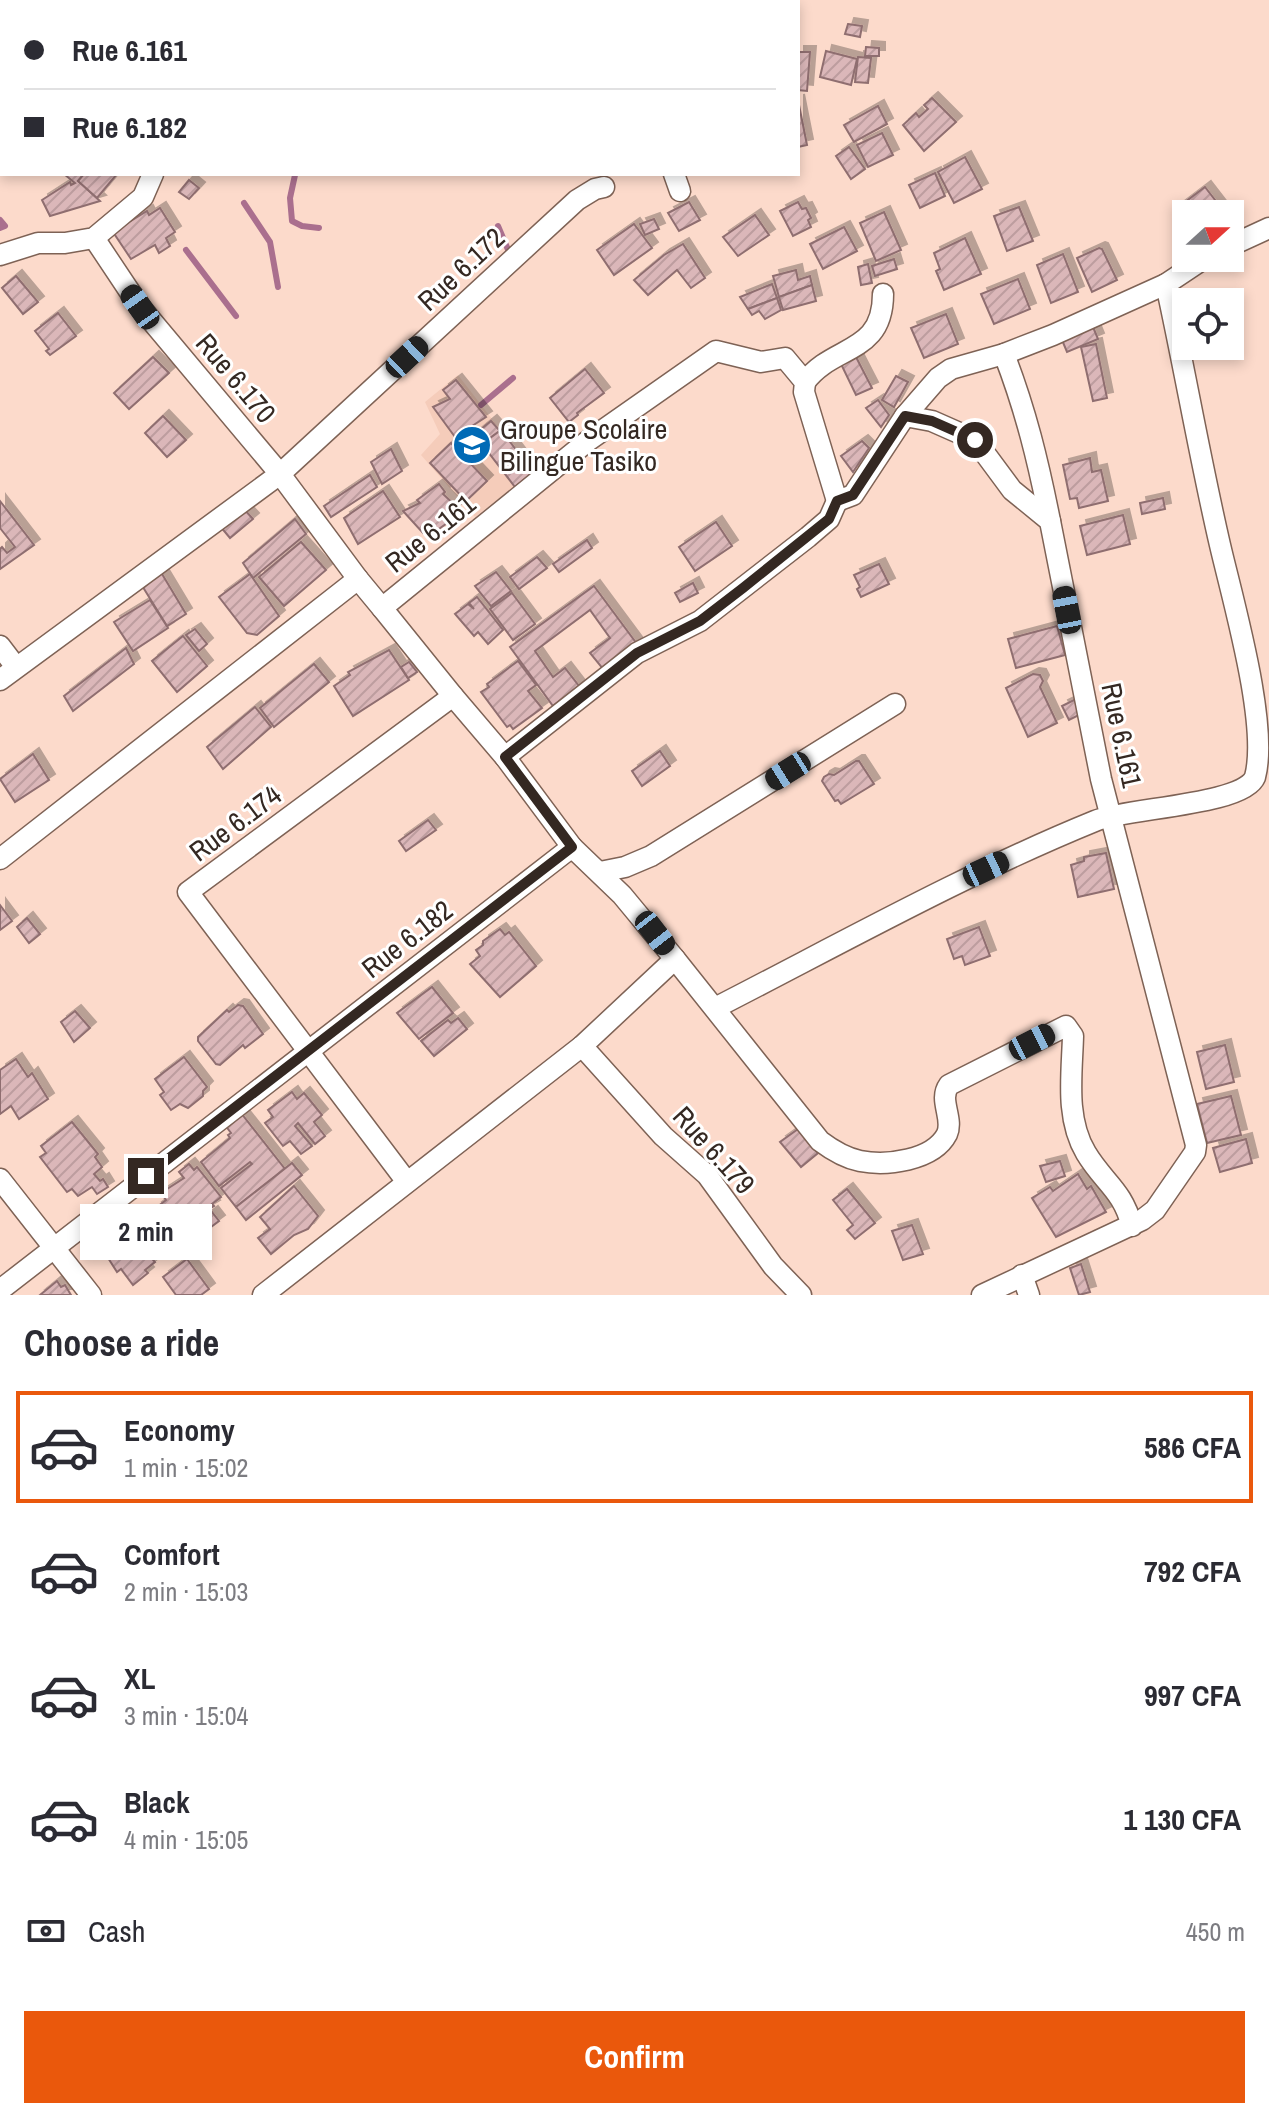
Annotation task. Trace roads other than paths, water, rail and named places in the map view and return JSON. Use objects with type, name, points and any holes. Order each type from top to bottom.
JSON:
[{"type":"street","points":[[0,255],[38,243],[65,243],[94,238],[143,197],[152,176]]},
{"type":"street","name":"Rue 6.172","points":[[8,673],[280,474],[577,200],[604,187]]},
{"type":"street","points":[[1244,240],[1269,228]]},
{"type":"street","name":"Rue 6.170","points":[[94,238],[140,307],[280,474]]},
{"type":"street","points":[[837,501],[853,495],[905,416],[938,378],[951,369],[1004,354],[1053,335],[1166,284],[1184,272]]},
{"type":"street","points":[[715,1008],[986,869],[1111,815],[1212,800],[1239,792],[1250,785],[1255,776],[1259,749],[1259,715],[1166,284]]},
{"type":"street","points":[[505,757],[637,653],[700,621],[829,519],[837,501],[804,392],[805,382],[812,373],[868,338],[878,325],[883,310],[883,294]]},
{"type":"street","name":"Rue 6.161","points":[[0,859],[358,579],[382,608],[589,440],[716,351],[761,362],[785,358],[805,382]]},
{"type":"street","name":"Rue 6.161","points":[[1004,354],[1034,443],[1091,732],[1196,1139],[1195,1152],[1155,1210],[1132,1226]]},
{"type":"street","points":[[905,416],[932,421],[975,440],[1012,490],[1050,521]]},
{"type":"street","points":[[280,474],[358,579]]},
{"type":"street","points":[[382,608],[505,757],[572,847],[600,872],[675,959],[820,1141],[835,1152],[861,1161],[891,1161],[916,1157],[937,1147],[948,1128],[944,1096],[949,1085],[1066,1026],[1073,1036],[1070,1095],[1081,1141],[1094,1163],[1124,1200],[1132,1226],[982,1295]]},
{"type":"street","points":[[0,646],[8,673]]},
{"type":"street","name":"Rue 6.174","points":[[407,1182],[188,892],[453,696]]},
{"type":"street","points":[[600,872],[625,867],[651,856],[895,704]]},
{"type":"street","name":"Rue 6.182","points":[[0,1290],[572,847]]},
{"type":"street","points":[[263,1295],[582,1046],[675,959]]},
{"type":"street","name":"Rue 6.179","points":[[582,1046],[663,1136],[707,1175],[773,1266],[801,1295]]},
{"type":"street","points":[[0,1179],[91,1295]]},
{"type":"street","points":[[1022,1275],[1029,1295]]},
{"type":"waterway","points":[[295,176],[290,198],[292,221],[319,228]]},
{"type":"waterway","points":[[244,203],[270,242],[278,287]]},
{"type":"waterway","points":[[0,220],[5,226],[0,228]]},
{"type":"waterway","points":[[498,226],[509,252]]},
{"type":"waterway","points":[[186,250],[236,316]]},
{"type":"waterway","points":[[481,405],[513,378]]},
{"type":"place","name":"Groupe Scolaire Bilingue Tasiko","points":[[472,445]]}]
